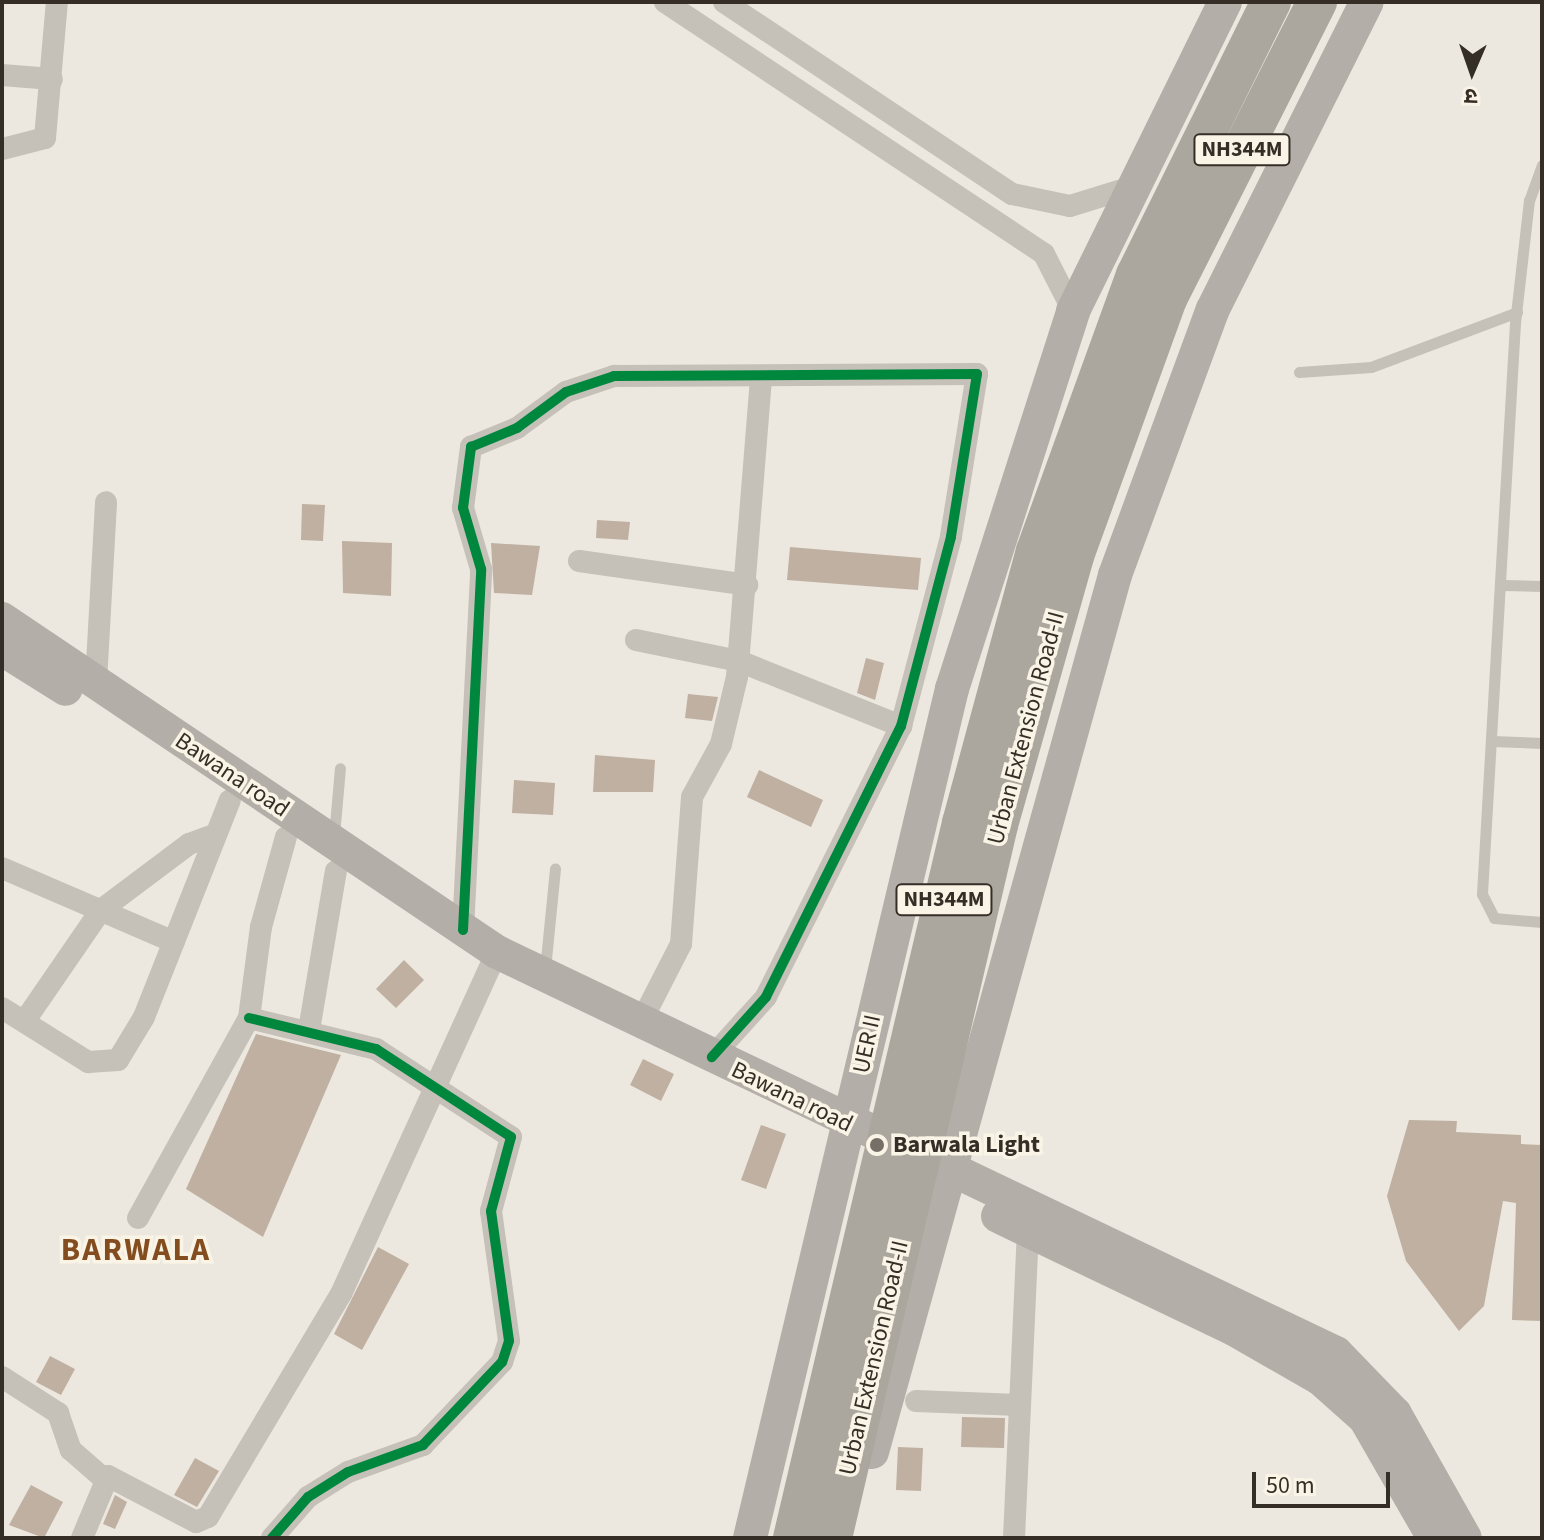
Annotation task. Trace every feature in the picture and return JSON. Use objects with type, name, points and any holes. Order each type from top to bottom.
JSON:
[{"type":"highway","name":"Urban Extension Road-II","points":[[793,1538],[971,792],[1036,551],[1136,275],[1271,2]]},
{"type":"highway","name":"Urban Extension Road-II","points":[[832,1538],[998,825],[1074,556],[1167,299],[1317,2]]},
{"type":"main road","name":"UER II","points":[[750,1538],[952,689],[1073,311],[1128,188],[1225,2]]},
{"type":"main road","points":[[851,1538],[944,1178],[985,1061],[1115,575],[1213,309],[1367,2]]},
{"type":"main road","name":"Bawana road","points":[[2,619],[96,682],[334,857],[493,960],[847,1136],[1336,1353],[1395,1414],[1465,1538]]},
{"type":"main road","name":"Bawana road","points":[[2,649],[286,837],[334,857],[463,930],[493,960],[545,978],[712,1057],[847,1136]]},
{"type":"main road","name":"Bawana road","points":[[944,1178],[1028,1231],[1321,1379],[1365,1418],[1434,1538]]},
{"type":"street","points":[[2,149],[45,138],[57,2]]},
{"type":"street","points":[[665,2],[1044,254],[1073,311]]},
{"type":"street","points":[[724,2],[1012,194],[1070,206],[1128,188]]},
{"type":"street","points":[[2,75],[52,79]]},
{"type":"street","points":[[463,930],[481,569],[464,519],[466,455],[566,392],[601,379],[977,374],[951,537],[901,726],[766,997],[712,1057]]},
{"type":"street","points":[[641,1022],[681,944],[692,797],[721,744],[739,661],[761,377]]},
{"type":"street","points":[[96,682],[106,502]]},
{"type":"street","points":[[579,561],[747,585]]},
{"type":"street","points":[[636,640],[739,661],[901,726]]},
{"type":"street","points":[[2,1008],[26,1019],[88,1062],[111,1066],[144,1017],[230,800]]},
{"type":"street","points":[[26,1019],[101,910],[189,844],[216,834]]},
{"type":"street","points":[[138,1218],[249,1018],[261,927],[286,837]]},
{"type":"street","points":[[309,1030],[334,857]]},
{"type":"street","points":[[2,868],[174,942]]},
{"type":"street","points":[[2,1377],[58,1413],[71,1450],[102,1477],[114,1477],[196,1522],[208,1517],[341,1294],[434,1080],[493,960]]},
{"type":"street","points":[[249,1018],[309,1030],[376,1049],[434,1080],[511,1137],[491,1211],[507,1352],[423,1445],[321,1489],[272,1538]]},
{"type":"street","points":[[1014,1538],[1028,1231]]},
{"type":"street","points":[[916,1401],[1019,1405]]},
{"type":"street","points":[[82,1538],[102,1477]]},
{"type":"lane","points":[[1542,165],[1529,200],[1517,312],[1483,904],[1494,918],[1542,922]]},
{"type":"lane","points":[[1299,372],[1371,367],[1517,312]]},
{"type":"lane","points":[[1502,585],[1542,586]]},
{"type":"lane","points":[[1492,741],[1542,743]]},
{"type":"lane","points":[[334,857],[340,768]]},
{"type":"lane","points":[[545,978],[555,868]]},
{"type":"building","points":[[302,504],[325,505],[323,541],[301,540]]},
{"type":"building","points":[[597,520],[630,522],[628,540],[596,538]]},
{"type":"building","points":[[342,541],[392,543],[391,596],[343,593]]},
{"type":"building","points":[[491,543],[540,546],[532,595],[494,593]]},
{"type":"building","points":[[790,547],[921,558],[918,590],[787,580]]},
{"type":"building","points":[[866,658],[884,663],[875,700],[857,693]]},
{"type":"building","points":[[688,694],[718,697],[712,721],[685,718]]},
{"type":"building","points":[[595,755],[655,760],[653,792],[593,792]]},
{"type":"building","points":[[759,770],[823,800],[811,827],[747,797]]},
{"type":"building","points":[[514,780],[555,783],[553,815],[512,813]]},
{"type":"building","points":[[404,960],[424,980],[396,1008],[376,989]]},
{"type":"building","points":[[256,1034],[341,1055],[263,1237],[186,1189]]},
{"type":"building","points":[[643,1059],[674,1074],[661,1101],[630,1085]]},
{"type":"building","points":[[1409,1120],[1457,1121],[1456,1132],[1521,1135],[1521,1144],[1542,1145],[1542,1321],[1512,1320],[1516,1203],[1503,1201],[1484,1306],[1459,1331],[1406,1261],[1387,1196]]},
{"type":"building","points":[[761,1125],[786,1134],[766,1189],[741,1180]]},
{"type":"building","points":[[378,1247],[409,1264],[362,1350],[334,1334]]},
{"type":"building","points":[[50,1356],[75,1369],[61,1395],[36,1382]]},
{"type":"building","points":[[962,1417],[1005,1418],[1004,1448],[961,1447]]},
{"type":"building","points":[[898,1447],[923,1448],[921,1491],[896,1490]]},
{"type":"building","points":[[195,1458],[219,1471],[197,1507],[174,1495]]},
{"type":"building","points":[[31,1485],[63,1502],[44,1538],[9,1525]]},
{"type":"building","points":[[115,1495],[127,1502],[115,1529],[103,1524]]},
{"type":"cycle path","points":[[463,930],[481,569],[463,508],[471,447],[517,428],[566,392],[614,376],[977,374],[951,537],[901,726],[766,997],[712,1057]]},
{"type":"cycle path","points":[[249,1018],[376,1049],[511,1137],[491,1211],[509,1341],[502,1362],[423,1445],[348,1472],[308,1497],[272,1538]]},
{"type":"place","name":"Barwala Light","points":[[877,1145]]},
{"type":"district","name":"BARWALA","points":[[136,1250]]}]
